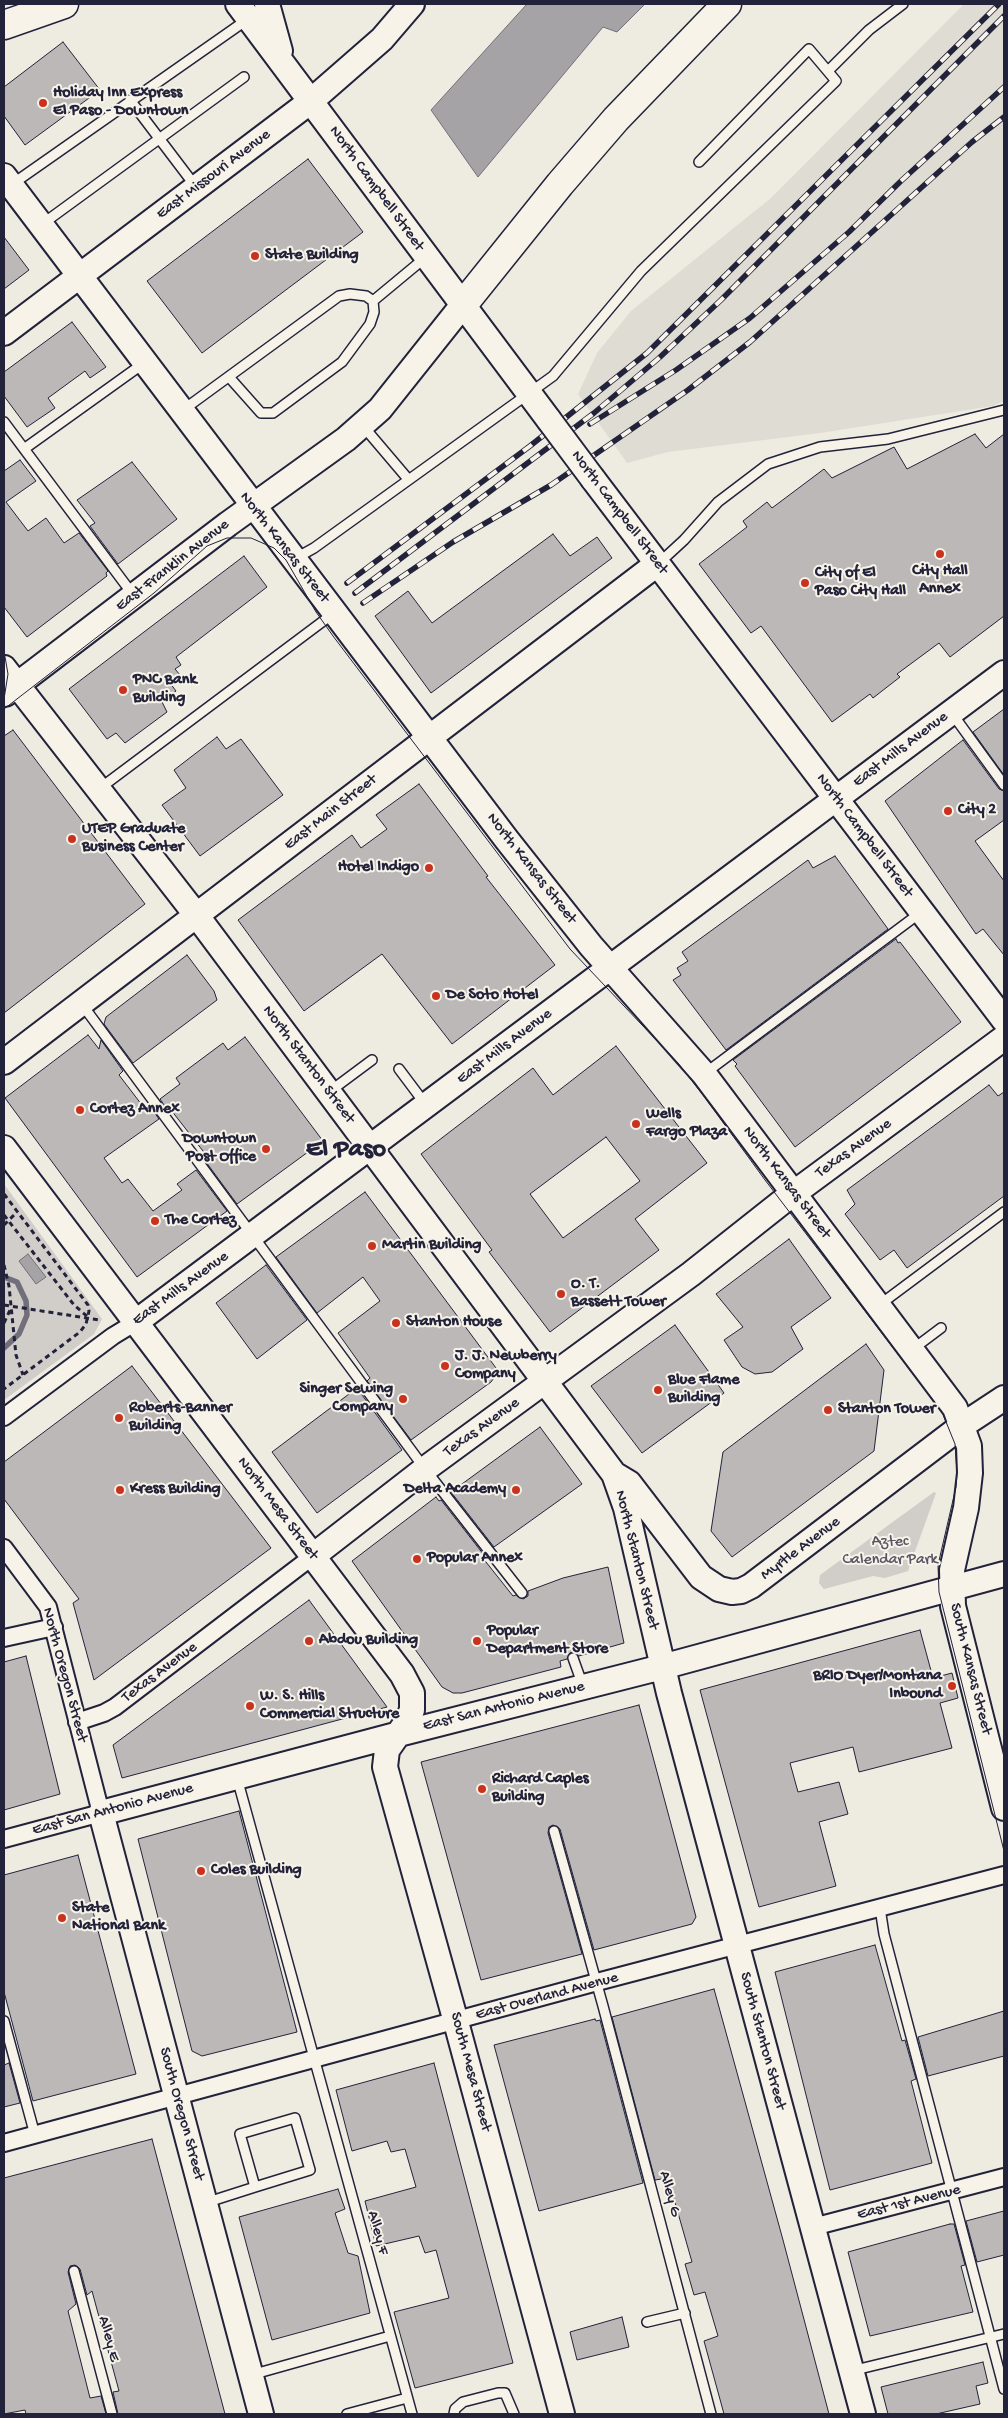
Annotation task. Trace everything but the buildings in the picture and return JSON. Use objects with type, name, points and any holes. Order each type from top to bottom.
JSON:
[{"type":"highway","points":[[4,26],[64,4]]},
{"type":"highway","points":[[462,306],[560,184],[616,119],[727,4]]},
{"type":"street","name":"East Missouri Avenue","points":[[4,333],[311,102],[382,39],[412,4]]},
{"type":"street","name":"North Campbell Street","points":[[255,8],[287,69],[311,102],[528,394],[1004,1020]]},
{"type":"street","name":"North Kansas Street","points":[[7,180],[252,506],[507,840],[611,968],[704,1074],[955,1408],[969,1446],[970,1473],[966,1508],[952,1570],[951,1588]]},
{"type":"street","name":"East Franklin Avenue","points":[[8,683],[134,596],[362,425],[393,394],[462,306]]},
{"type":"street","name":"East Main Street","points":[[4,1062],[658,564]]},
{"type":"street","name":"East Mills Avenue","points":[[4,1417],[253,1236],[1004,673]]},
{"type":"street","name":"North Stanton Street","points":[[8,683],[99,789],[197,916],[614,1474],[626,1508],[662,1667]]},
{"type":"street","name":"Texas Avenue","points":[[77,1722],[104,1713],[115,1707],[425,1469],[691,1274],[794,1193],[1004,1038]]},
{"type":"street","name":"North Mesa Street","points":[[4,1148],[402,1674],[412,1692],[412,1710],[399,1734]]},
{"type":"street","name":"Myrtle Avenue","points":[[614,1474],[629,1483],[701,1578],[719,1589],[732,1592],[741,1591],[751,1586],[962,1425],[1004,1398]]},
{"type":"street","name":"North Oregon Street","points":[[4,1548],[44,1599],[54,1626],[101,1813]]},
{"type":"street","name":"East San Antonio Avenue","points":[[4,1839],[399,1734],[662,1667],[1004,1574]]},
{"type":"street","name":"South Kansas Street","points":[[951,1588],[955,1617],[1004,1808]]},
{"type":"street","points":[[4,1638],[54,1626]]},
{"type":"street","name":"South Stanton Street","points":[[662,1667],[863,2414]]},
{"type":"street","name":"South Mesa Street","points":[[399,1734],[387,1750],[385,1767],[562,2414]]},
{"type":"street","name":"South Oregon Street","points":[[101,1813],[261,2414]]},
{"type":"street","name":"East Overland Avenue","points":[[4,2143],[456,2022],[597,1982],[1004,1875]]},
{"type":"street","name":"East 1st Avenue","points":[[813,2227],[1004,2178]]},
{"type":"lane","points":[[828,71],[869,30],[903,4]]},
{"type":"lane","points":[[7,180],[130,100],[255,8]]},
{"type":"lane","points":[[294,560],[314,548],[553,376],[641,271],[836,81],[809,49],[698,162]]},
{"type":"lane","points":[[40,225],[244,77]]},
{"type":"lane","points":[[130,100],[197,188]]},
{"type":"lane","points":[[374,300],[426,257]]},
{"type":"lane","points":[[181,412],[339,296],[350,294],[366,296],[374,300]]},
{"type":"lane","points":[[229,377],[261,413],[273,413],[342,362],[370,324],[374,312],[374,300]]},
{"type":"lane","points":[[24,449],[144,363]]},
{"type":"lane","points":[[658,564],[684,540],[718,502],[768,464],[820,447],[888,439],[1004,410]]},
{"type":"lane","points":[[4,422],[134,596]]},
{"type":"lane","points":[[362,425],[408,479]]},
{"type":"lane","points":[[99,789],[334,612]]},
{"type":"lane","points":[[951,712],[1004,785]]},
{"type":"lane","points":[[704,1074],[922,912]]},
{"type":"lane","points":[[81,1003],[425,1469],[522,1593]]},
{"type":"lane","points":[[329,1092],[372,1060]]},
{"type":"lane","points":[[399,1069],[426,1105]]},
{"type":"lane","points":[[878,1306],[1004,1212]]},
{"type":"lane","points":[[912,1350],[941,1328]]},
{"type":"lane","points":[[573,1658],[583,1687]]},
{"type":"lane","name":"Alley F","points":[[237,1777],[412,2414]]},
{"type":"lane","name":"Alley G","points":[[554,1831],[597,1982],[711,2414]]},
{"type":"lane","points":[[880,1908],[884,1934],[1004,2389]]},
{"type":"lane","points":[[4,2021],[35,2135]]},
{"type":"lane","points":[[205,2203],[255,2188],[310,2170],[295,2118],[240,2134],[255,2188]]},
{"type":"lane","name":"Alley E","points":[[74,2271],[112,2414]]},
{"type":"lane","points":[[647,2322],[685,2313]]},
{"type":"lane","points":[[851,2371],[1004,2334]]},
{"type":"lane","points":[[251,2375],[390,2336]]},
{"type":"lane","points":[[454,2414],[455,2409],[463,2402],[498,2393],[506,2393],[514,2414]]},
{"type":"lane","points":[[347,2414],[407,2398]]},
{"type":"path","points":[[4,1194],[88,1305],[88,1318],[80,1332],[4,1389]]},
{"type":"path","points":[[4,1225],[17,1212]]},
{"type":"path","points":[[4,1216],[74,1305],[88,1318]]},
{"type":"path","points":[[4,1265],[9,1286],[16,1355],[23,1375]]},
{"type":"path","points":[[4,1305],[99,1320]]},
{"type":"path","points":[[4,1323],[11,1306]]},
{"type":"shaded area","points":[[527,4],[645,4],[617,32],[603,27],[478,177],[431,110]]},
{"type":"shaded area","points":[[964,4],[1004,4],[1004,401],[993,406],[820,433],[668,452],[627,463],[578,394],[597,353],[631,311],[771,198]]},
{"type":"shaded area","points":[[28,1254],[46,1277],[36,1284],[19,1261]]},
{"type":"green space","points":[[4,1184],[102,1319],[94,1334],[4,1400]]},
{"type":"green space","name":"Aztec Calendar Park","points":[[934,1492],[936,1493],[908,1571],[885,1578],[873,1576],[824,1589],[819,1583],[820,1575]]},
{"type":"waterway","points":[[4,1277],[17,1282],[26,1301],[27,1315],[19,1334],[4,1348]]},
{"type":"tram line","points":[[4,709],[154,593],[207,546],[227,538],[251,538],[274,548],[286,560],[316,612],[333,636],[570,949],[678,1063],[942,1412],[955,1444],[957,1473],[956,1487],[938,1565],[939,1592],[1004,1851]]},
{"type":"tram line","points":[[4,651],[8,674],[4,699]]},
{"type":"railway","points":[[347,583],[530,446],[647,353],[999,4]]},
{"type":"railway","points":[[355,593],[594,413],[659,358],[721,300],[1004,16]]},
{"type":"railway","points":[[590,424],[676,370],[750,318],[849,232],[901,181],[1004,87]]},
{"type":"railway","points":[[363,603],[453,542],[551,485],[688,390],[750,342],[972,142],[1004,117]]},
{"type":"place","name":"Holiday Inn Express El Paso - Downtown","points":[[43,103]]},
{"type":"place","name":"State Building","points":[[255,256]]},
{"type":"place","name":"City Hall Annex","points":[[940,554]]},
{"type":"place","name":"City of El Paso City Hall","points":[[805,583]]},
{"type":"place","name":"PNC Bank Building","points":[[123,690]]},
{"type":"place","name":"City 2","points":[[948,811]]},
{"type":"place","name":"UTEP Graduate Business Center","points":[[72,839]]},
{"type":"place","name":"Hotel Indigo","points":[[429,868]]},
{"type":"place","name":"De Soto Hotel","points":[[436,996]]},
{"type":"place","name":"Cortez Annex","points":[[80,1110]]},
{"type":"place","name":"Wells Fargo Plaza","points":[[636,1124]]},
{"type":"place","name":"Downtown Post Office","points":[[266,1149]]},
{"type":"place","name":"The Cortez","points":[[155,1221]]},
{"type":"place","name":"Martin Building","points":[[372,1246]]},
{"type":"place","name":"O. T. Bassett Tower","points":[[561,1294]]},
{"type":"place","name":"Stanton House","points":[[396,1323]]},
{"type":"place","name":"J. J. Newberry Company","points":[[445,1366]]},
{"type":"place","name":"Blue Flame Building","points":[[658,1390]]},
{"type":"place","name":"Singer Sewing Company","points":[[403,1399]]},
{"type":"place","name":"Stanton Tower","points":[[828,1410]]},
{"type":"place","name":"Roberts-Banner Building","points":[[119,1418]]},
{"type":"place","name":"Kress Building","points":[[120,1490]]},
{"type":"place","name":"Delta Academy","points":[[516,1490]]},
{"type":"place","name":"Popular Annex","points":[[417,1559]]},
{"type":"place","name":"Abdou Building","points":[[309,1641]]},
{"type":"place","name":"Popular Department Store","points":[[477,1641]]},
{"type":"place","name":"BRIO Dyer/Montana Inbound","points":[[952,1686]]},
{"type":"place","name":"W. S. Hills Commercial Structure","points":[[250,1706]]},
{"type":"place","name":"Richard Caples Building","points":[[482,1789]]},
{"type":"place","name":"Coles Building","points":[[201,1871]]},
{"type":"place","name":"State National Bank","points":[[62,1918]]},
{"type":"district","name":"El Paso","points":[[346,1151]]}]
